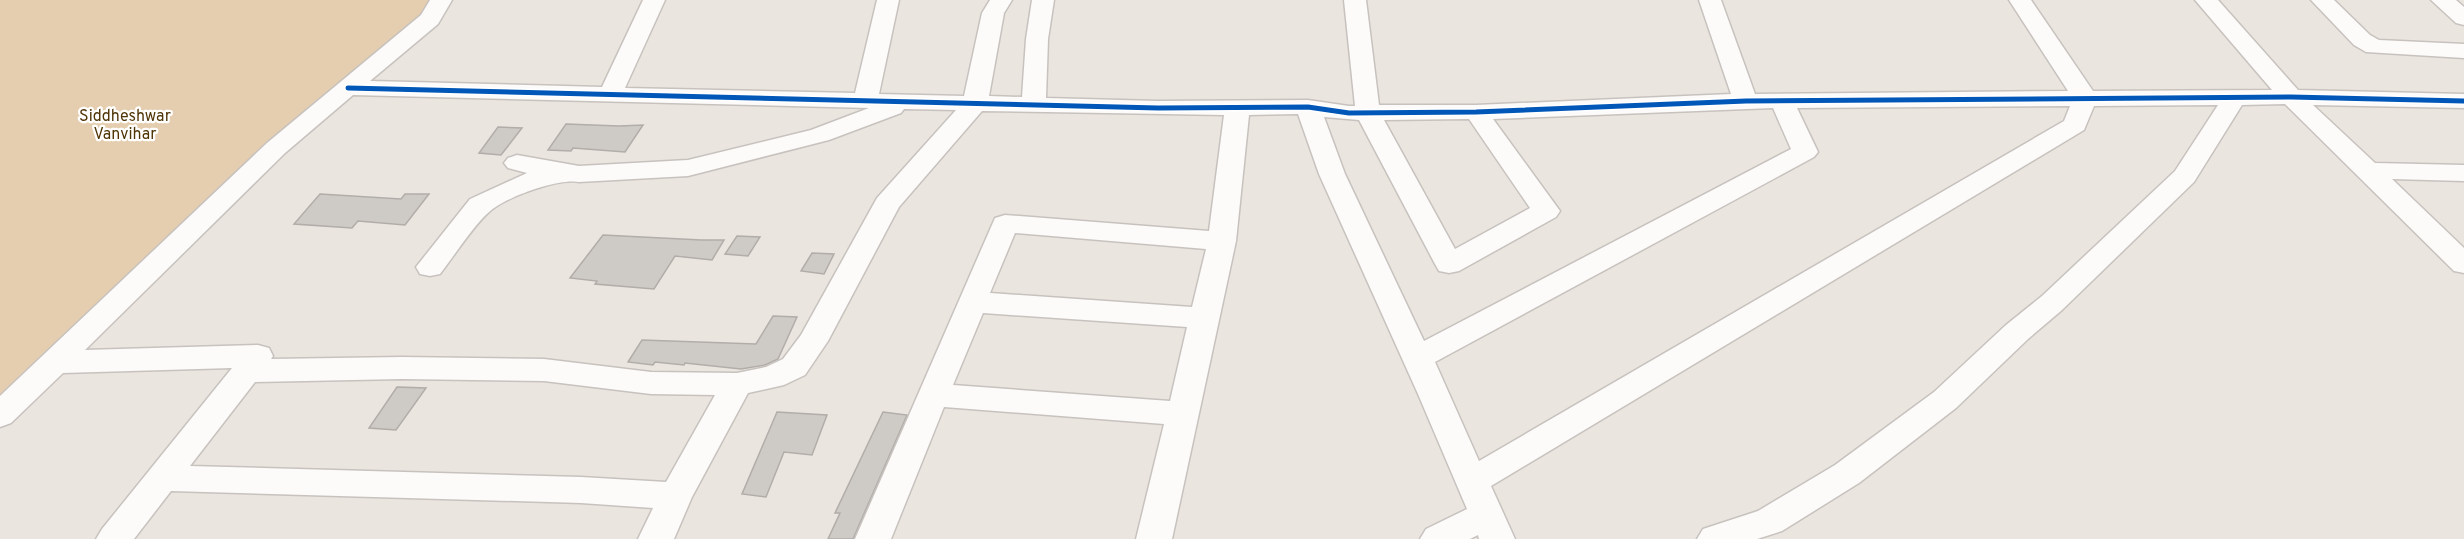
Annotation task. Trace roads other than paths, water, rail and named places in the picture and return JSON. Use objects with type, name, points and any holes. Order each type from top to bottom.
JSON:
[{"type":"street","points":[[0,415],[276,148],[430,19],[441,0]]},
{"type":"street","points":[[610,95],[654,0]]},
{"type":"street","points":[[864,101],[888,0]]},
{"type":"street","points":[[246,371],[402,368],[544,370],[651,383],[737,384],[773,377],[794,367],[813,341],[887,204],[975,104],[993,14],[1001,0]]},
{"type":"street","points":[[1034,105],[1036,39],[1043,0]]},
{"type":"street","points":[[1355,0],[1368,113],[1449,264],[1546,211],[1476,112]]},
{"type":"street","points":[[1710,0],[1746,101]]},
{"type":"street","points":[[2020,0],[2085,98]]},
{"type":"street","points":[[2206,0],[2291,97],[2464,264]]},
{"type":"street","points":[[2322,0],[2362,40],[2374,47],[2464,51]]},
{"type":"street","points":[[2442,0],[2464,18]]},
{"type":"street","points":[[348,88],[1158,108],[1308,107],[1349,113],[1476,112],[1746,101],[2235,97],[2464,101]]},
{"type":"street","points":[[1715,539],[1770,521],[1847,474],[1945,400],[2017,332],[2052,303],[2185,176],[2235,97]]},
{"type":"street","points":[[1472,482],[2075,125],[2085,98]]},
{"type":"street","points":[[1417,358],[1806,152],[1782,101]]},
{"type":"street","points":[[430,267],[480,205],[530,180],[579,174],[688,168],[820,135],[908,102]]},
{"type":"street","points":[[1154,539],[1222,242],[1237,106]]},
{"type":"street","points":[[1308,107],[1332,174],[1492,527],[1438,539]]},
{"type":"street","points":[[517,163],[579,174]]},
{"type":"street","points":[[2366,171],[2464,173]]},
{"type":"street","points":[[873,539],[1005,224],[1222,242]]},
{"type":"street","points":[[972,302],[1204,318]]},
{"type":"street","points":[[55,362],[258,356],[114,539]]},
{"type":"street","points":[[657,539],[675,496],[737,384]]},
{"type":"street","points":[[933,395],[1183,414]]},
{"type":"street","points":[[164,478],[569,490],[675,496]]},
{"type":"park label","name":"Siddheshwar Vanvihar","points":[[125,126]]}]
